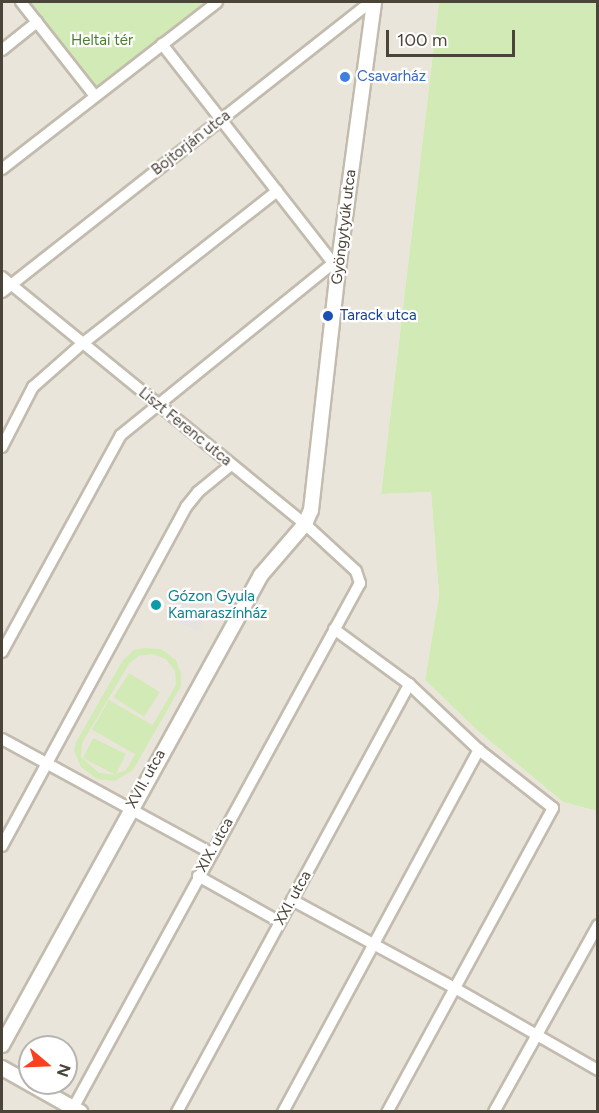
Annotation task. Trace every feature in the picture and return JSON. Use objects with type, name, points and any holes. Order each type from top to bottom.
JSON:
[{"type":"street","points":[[21,2],[95,96]]},
{"type":"street","points":[[2,169],[217,2]]},
{"type":"street","name":"Bojtorján utca","points":[[4,285],[373,2]]},
{"type":"street","name":"Gyöngytyúk utca","points":[[305,524],[311,510],[335,267],[373,2]]},
{"type":"street","points":[[2,50],[37,22]]},
{"type":"street","points":[[2,652],[121,435],[156,404],[335,267],[162,44]]},
{"type":"street","points":[[2,447],[33,387],[82,344],[277,191]]},
{"type":"street","name":"Liszt Ferenc utca","points":[[4,285],[82,344],[305,524],[357,571],[360,583]]},
{"type":"street","points":[[2,846],[186,507],[198,492],[231,465]]},
{"type":"street","name":"XVII. utca","points":[[2,1045],[129,808],[261,575],[305,524]]},
{"type":"street","name":"XIX. utca","points":[[75,1110],[198,876],[360,583]]},
{"type":"street","points":[[334,629],[409,684],[479,750],[553,808],[453,987],[387,1112]]},
{"type":"street","name":"XXI. utca","points":[[177,1112],[409,684]]},
{"type":"street","points":[[2,739],[211,853]]},
{"type":"street","points":[[283,1112],[479,750]]},
{"type":"street","points":[[198,876],[280,922]]},
{"type":"street","points":[[292,900],[453,987],[597,1070]]},
{"type":"street","points":[[494,1112],[597,925]]},
{"type":"street","points":[[2,1068],[75,1110]]},
{"type":"shaded area","points":[[2,2],[439,2],[381,494],[431,492],[439,595],[425,680],[479,732],[563,802],[597,811],[597,1111],[2,1112]]},
{"type":"shaded area","points":[[186,588],[214,604],[198,632],[170,616]]},
{"type":"green space","name":"Heltai tér","points":[[21,2],[217,2],[95,96]]},
{"type":"green space","points":[[439,2],[597,2],[597,811],[563,802],[479,732],[425,680],[439,595],[431,492],[381,494]]},
{"type":"green space","points":[[161,649],[176,660],[181,674],[181,686],[133,770],[115,781],[97,779],[81,767],[74,750],[76,742],[123,660],[134,650]],"holes":[[[152,654],[166,659],[175,671],[176,684],[126,770],[116,774],[126,754],[93,738],[83,758],[116,775],[99,773],[81,757],[82,743],[129,664],[138,656]]]},
{"type":"green space","points":[[129,673],[160,692],[144,717],[114,698]]},
{"type":"green space","points":[[109,700],[152,725],[135,754],[92,729]]},
{"type":"place","name":"Csavarház","points":[[345,77]]},
{"type":"place","name":"Tarack utca","points":[[328,316]]},
{"type":"place","name":"Gózon Gyula Kamaraszínház","points":[[156,605]]}]
